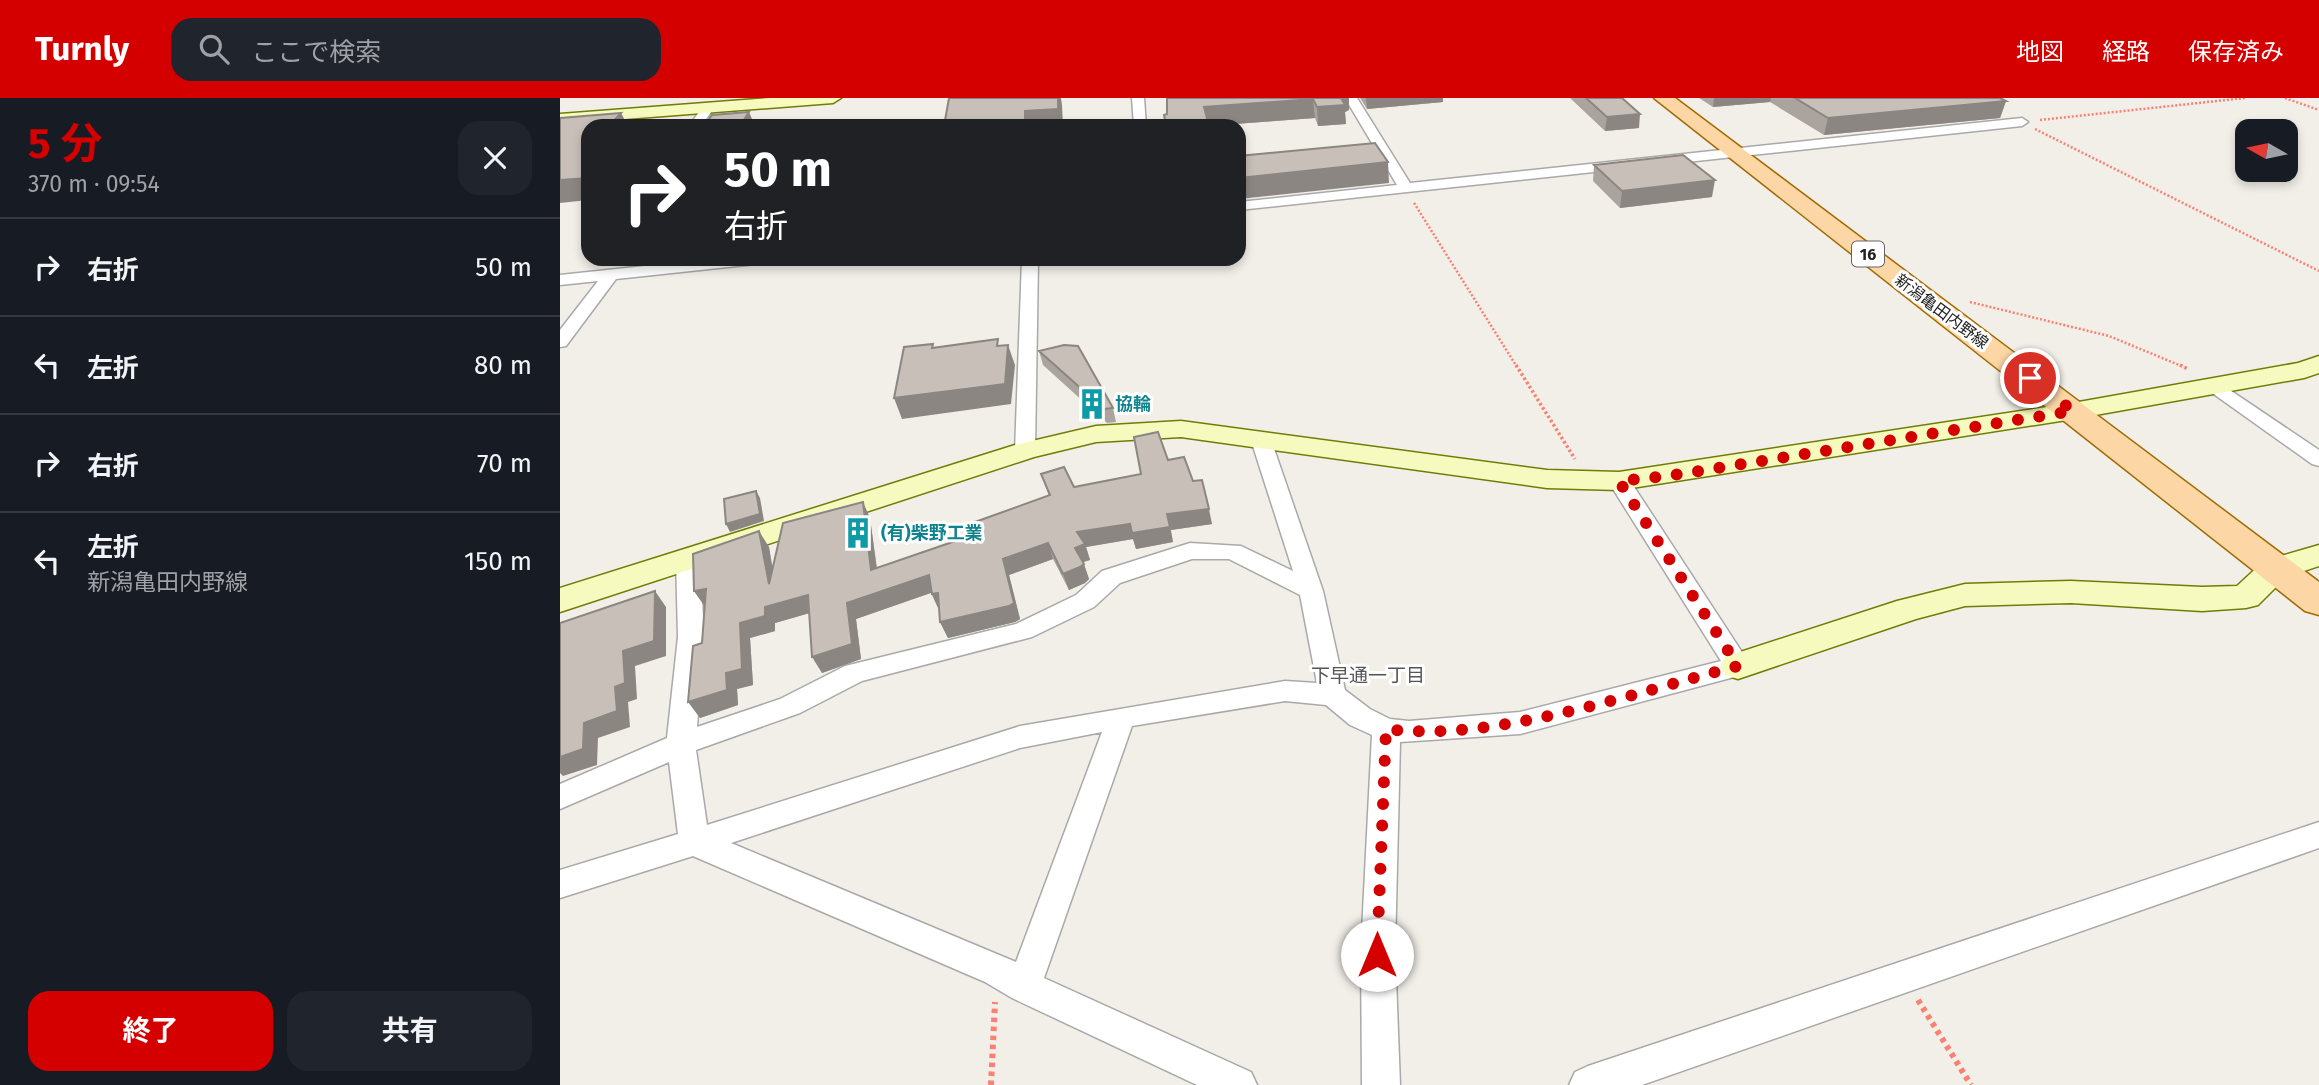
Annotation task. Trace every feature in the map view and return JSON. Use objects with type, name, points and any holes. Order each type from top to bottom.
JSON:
[{"type":"main road","name":"新潟亀田内野線","points":[[1663,98],[2319,602]]},
{"type":"street","points":[[560,119],[751,98]]},
{"type":"street","points":[[560,113],[712,102],[833,98]]},
{"type":"street","points":[[1138,98],[1140,119]]},
{"type":"street","points":[[1351,98],[1405,187]]},
{"type":"street","points":[[700,119],[712,102]]},
{"type":"street","points":[[1246,205],[2022,122]]},
{"type":"street","points":[[583,278],[592,266]]},
{"type":"street","points":[[560,280],[696,266]]},
{"type":"street","points":[[1026,451],[1030,266]]},
{"type":"street","points":[[560,342],[610,276]]},
{"type":"street","points":[[560,600],[1026,451],[1096,435],[1136,430],[1181,429],[1500,473],[1619,481],[1668,476],[2073,411],[2304,370],[2319,364]]},
{"type":"street","points":[[2215,386],[2319,460]]},
{"type":"street","points":[[1261,440],[1311,592],[1333,695]]},
{"type":"street","points":[[1619,481],[1738,666]]},
{"type":"street","points":[[560,796],[681,744],[790,706],[854,673],[1023,631],[1085,601],[1111,577],[1190,551],[1233,551],[1311,592]]},
{"type":"street","points":[[560,884],[1020,737],[1121,717],[1285,691],[1333,695],[1360,717],[1386,729],[1409,732],[1520,723],[1738,666],[1909,609],[1965,595],[2071,592],[2202,599],[2246,597],[2275,569],[2319,555]]},
{"type":"street","points":[[688,558],[691,638],[681,744],[694,842]]},
{"type":"street","points":[[1010,978],[1121,717]]},
{"type":"street","points":[[1381,1085],[1376,1009],[1386,729]]},
{"type":"street","points":[[1588,1085],[1905,979],[2319,835]]},
{"type":"street","points":[[694,842],[1010,978],[1238,1085]]},
{"type":"path","points":[[2022,122],[2245,98]]},
{"type":"path","points":[[2286,98],[2319,110]]},
{"type":"path","points":[[2022,122],[2319,271]]},
{"type":"path","points":[[1405,187],[1588,481]]},
{"type":"path","points":[[1923,296],[1935,294],[2117,337],[2154,350],[2215,386]]},
{"type":"path","points":[[991,1085],[1010,978]]},
{"type":"path","points":[[1905,979],[1971,1085]]},
{"type":"building","points":[[949,98],[1058,98],[1058,109],[1025,111],[1025,119],[945,119]]},
{"type":"building","points":[[1167,98],[1341,98],[1345,105],[1317,107],[1313,99],[1204,107],[1207,119],[1165,119],[1164,115],[1167,114]]},
{"type":"building","points":[[1586,98],[1622,98],[1640,114],[1607,117]]},
{"type":"building","points":[[1795,98],[2000,98],[2006,101],[1828,118]]},
{"type":"building","points":[[749,112],[744,119],[709,119],[712,115]]},
{"type":"building","points":[[621,113],[615,119],[581,119],[581,178],[560,180],[560,118]]},
{"type":"building","points":[[1375,143],[1388,162],[1246,177],[1246,155]]},
{"type":"building","points":[[1683,155],[1715,180],[1622,191],[1594,165]]},
{"type":"building","points":[[998,339],[997,346],[1008,345],[1005,384],[894,398],[904,347],[933,344],[932,348]]},
{"type":"building","points":[[1064,345],[1078,346],[1113,408],[1104,409],[1039,351]]},
{"type":"building","points":[[1158,432],[1168,460],[1184,457],[1193,481],[1202,480],[1209,509],[1167,514],[1170,527],[1132,533],[1130,524],[1077,532],[1085,544],[1075,548],[1084,564],[1063,574],[1048,543],[1003,559],[1014,603],[1009,606],[940,622],[938,593],[932,594],[929,575],[847,603],[852,644],[812,657],[808,595],[765,607],[765,616],[740,623],[742,669],[726,673],[727,690],[688,702],[693,646],[702,643],[706,589],[694,591],[693,554],[759,531],[769,584],[783,523],[863,502],[871,570],[967,537],[964,526],[1050,495],[1041,474],[1064,467],[1074,487],[1141,474],[1134,437]]},
{"type":"building","points":[[756,491],[760,514],[726,524],[724,499]]},
{"type":"building","points":[[655,591],[654,641],[623,651],[625,683],[615,687],[617,711],[584,723],[583,749],[560,757],[560,623]]},
{"type":"place","name":"協輪","points":[[1092,404]]},
{"type":"place","name":"(有)柴野工業","points":[[858,533]]},
{"type":"district","name":"下早通一丁目","points":[[1368,675]]},
{"type":"route","points":[[1377,955],[1386,729],[1409,732],[1520,723],[1738,666],[1619,481],[1668,476],[2073,411],[2030,378]]}]
